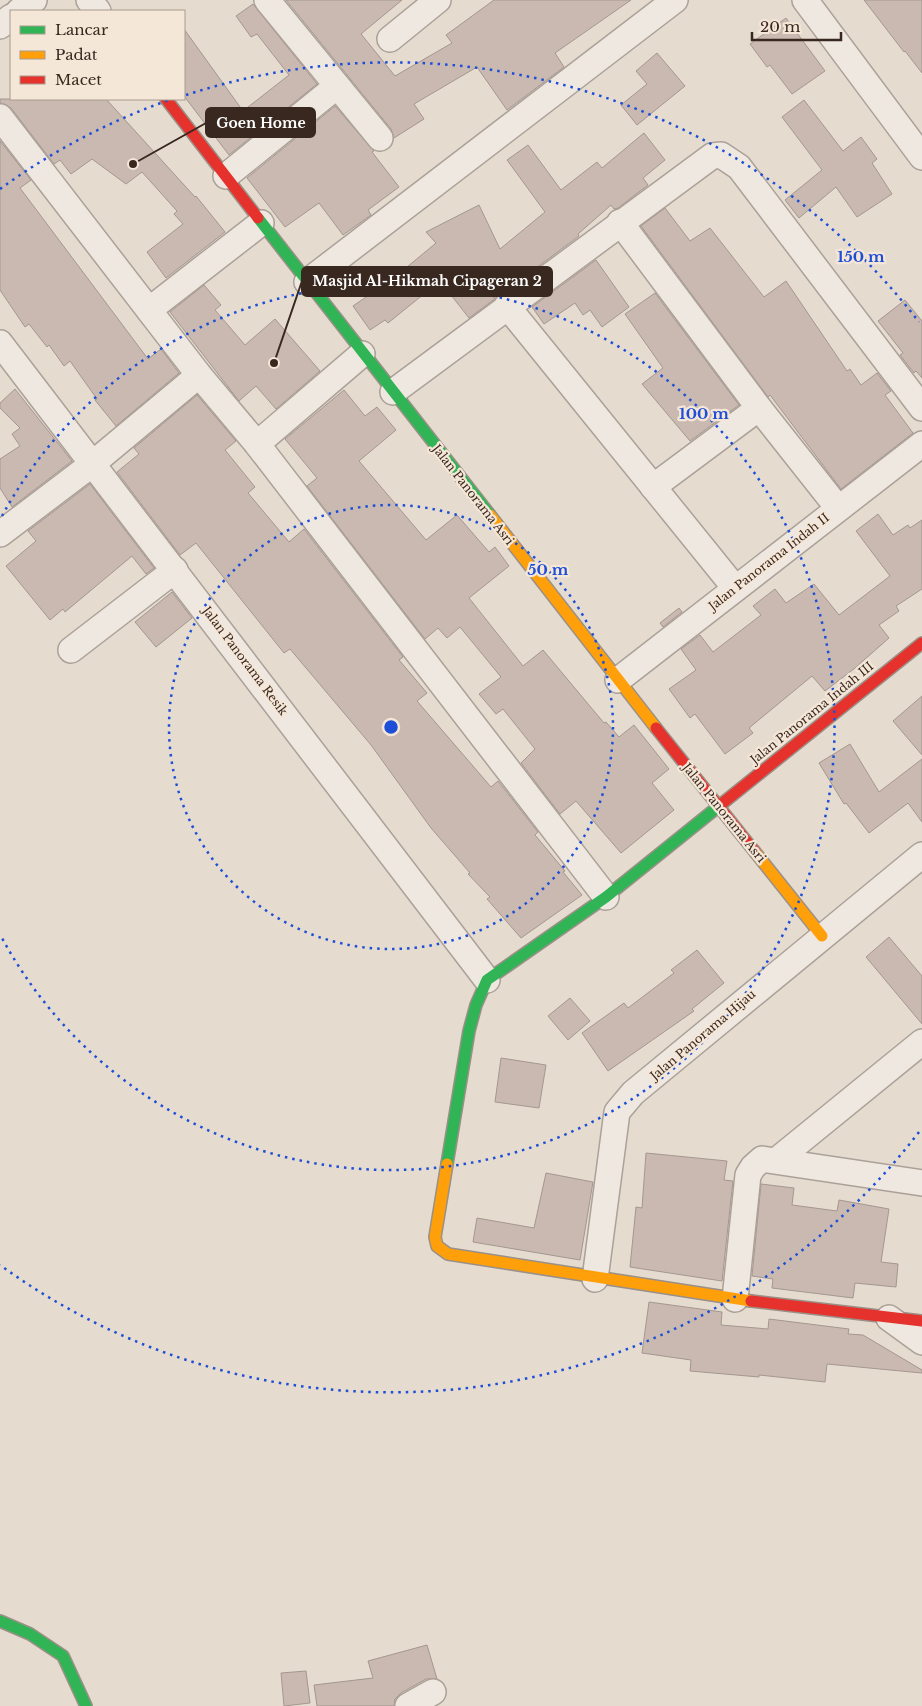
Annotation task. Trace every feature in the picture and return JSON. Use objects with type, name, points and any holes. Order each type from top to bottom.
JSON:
[{"type":"street","points":[[20,10],[34,0]]},
{"type":"street","points":[[89,0],[97,10]]},
{"type":"street","points":[[267,0],[380,138]]},
{"type":"street","points":[[390,39],[438,0]]},
{"type":"street","points":[[307,282],[675,0]]},
{"type":"street","points":[[805,0],[922,157]]},
{"type":"street","points":[[226,176],[337,86]]},
{"type":"street","name":"Jalan Panorama Asri","points":[[167,100],[362,354],[822,936]]},
{"type":"street","points":[[0,117],[199,375],[257,444],[606,897]]},
{"type":"street","points":[[393,392],[620,222],[712,156],[720,155],[739,167],[922,408]]},
{"type":"street","points":[[620,222],[759,408],[838,508]]},
{"type":"street","points":[[149,310],[261,223]]},
{"type":"street","points":[[507,306],[735,588]]},
{"type":"street","name":"Jalan Panorama Resik","points":[[0,343],[91,465],[175,570],[487,980]]},
{"type":"street","points":[[257,444],[362,354]]},
{"type":"street","points":[[0,534],[91,465],[199,375]]},
{"type":"street","points":[[654,487],[759,408]]},
{"type":"street","name":"Jalan Panorama Indah II","points":[[618,680],[922,444]]},
{"type":"street","points":[[71,650],[175,570]]},
{"type":"street","name":"Jalan Panorama Indah III","points":[[487,980],[606,897],[718,805],[922,643]]},
{"type":"street","name":"Jalan Panorama Hijau","points":[[595,1279],[617,1112],[633,1093],[922,855]]},
{"type":"street","points":[[487,980],[476,1005],[469,1031],[434,1237],[437,1246],[448,1254],[595,1279],[735,1299],[922,1321]]},
{"type":"street","points":[[777,1160],[922,1042]]},
{"type":"street","points":[[735,1299],[748,1175],[753,1167],[762,1159],[922,1184]]},
{"type":"street","points":[[889,1318],[922,1342]]},
{"type":"street","points":[[0,1621],[30,1634],[63,1656],[86,1706]]},
{"type":"street","points":[[408,1706],[433,1692]]},
{"type":"building","points":[[286,0],[402,0],[361,34],[395,76],[452,43],[446,35],[494,0],[631,0],[555,53],[564,67],[507,110],[477,67],[414,104],[424,119],[394,138],[391,129]]},
{"type":"building","points":[[864,0],[922,0],[922,73],[904,52]]},
{"type":"building","points":[[253,4],[317,84],[229,155],[185,97],[185,30],[243,111],[289,75],[257,34],[251,37],[236,16]]},
{"type":"building","points":[[786,18],[825,71],[792,94],[770,65],[767,67],[750,44]]},
{"type":"building","points":[[657,53],[685,86],[637,125],[621,105],[647,84],[636,71]]},
{"type":"building","points":[[0,99],[107,100],[196,196],[225,232],[166,278],[147,252],[183,224],[174,214],[177,211],[142,172],[126,184],[92,159],[71,174],[60,160],[54,164],[11,108],[0,103]]},
{"type":"building","points":[[804,100],[843,151],[861,137],[877,159],[872,163],[892,194],[857,217],[836,187],[799,218],[785,200],[822,170],[782,117]]},
{"type":"building","points":[[335,106],[374,151],[372,152],[399,187],[368,210],[371,215],[343,235],[319,203],[285,227],[247,178]]},
{"type":"building","points":[[644,133],[665,160],[643,178],[648,185],[618,208],[614,209],[611,205],[578,234],[579,236],[469,318],[440,281],[388,323],[385,320],[370,330],[353,306],[395,277],[436,243],[426,232],[479,205],[500,249],[545,212],[507,160],[528,145],[561,190],[597,162],[602,168]]},
{"type":"building","points":[[0,141],[31,180],[20,188],[148,359],[161,349],[179,373],[116,426],[95,400],[97,399],[70,361],[64,366],[49,345],[47,347],[29,324],[25,327],[0,290]]},
{"type":"building","points":[[665,208],[690,241],[710,228],[764,297],[786,281],[847,371],[850,369],[861,385],[877,373],[891,391],[885,395],[913,433],[841,489],[770,395],[768,397],[641,226]]},
{"type":"building","points":[[596,260],[629,307],[602,327],[590,310],[583,315],[575,303],[544,324],[532,307]]},
{"type":"building","points":[[204,285],[221,305],[215,310],[245,345],[275,319],[320,371],[276,409],[256,386],[239,401],[170,312]]},
{"type":"building","points":[[655,293],[739,405],[690,441],[642,384],[663,368],[625,314]]},
{"type":"building","points":[[905,300],[922,321],[922,378],[916,371],[914,373],[900,355],[903,353],[878,321]]},
{"type":"building","points":[[15,389],[72,461],[12,507],[0,488],[0,459],[20,446],[12,434],[20,428],[0,408],[0,403]]},
{"type":"building","points":[[344,390],[365,416],[377,407],[396,430],[359,461],[426,540],[457,515],[489,552],[495,547],[509,566],[469,598],[523,666],[543,650],[604,723],[606,722],[619,737],[634,725],[669,769],[652,783],[674,810],[621,853],[576,801],[560,814],[521,763],[535,749],[503,709],[496,714],[479,694],[501,677],[460,627],[447,638],[438,628],[425,639],[307,486],[317,478],[285,439]]},
{"type":"building","points":[[197,395],[236,441],[225,450],[255,487],[248,493],[289,542],[304,529],[403,657],[399,660],[427,693],[417,701],[491,787],[498,781],[538,832],[535,835],[582,895],[521,938],[487,899],[490,897],[468,874],[470,873],[431,828],[371,745],[290,649],[284,653],[196,543],[180,555],[117,472],[139,454],[134,448]]},
{"type":"building","points":[[90,484],[154,568],[146,574],[132,556],[65,612],[63,609],[50,620],[6,566],[36,541],[28,531]]},
{"type":"building","points":[[878,514],[893,535],[908,525],[910,528],[922,520],[922,589],[896,606],[899,611],[879,625],[889,638],[855,668],[825,691],[812,676],[749,728],[753,733],[725,754],[695,714],[690,718],[669,689],[696,670],[681,649],[700,635],[713,652],[761,615],[753,606],[775,589],[786,603],[814,584],[839,615],[890,576],[856,531]]},
{"type":"building","points":[[172,592],[192,618],[156,647],[135,622]]},
{"type":"building","points":[[679,608],[682,612],[663,627],[660,623]]},
{"type":"building","points":[[922,696],[922,755],[893,721]]},
{"type":"building","points":[[850,744],[879,792],[922,759],[922,822],[908,803],[869,833],[846,803],[844,804],[819,763]]},
{"type":"building","points":[[889,937],[922,976],[922,1024],[866,957]]},
{"type":"building","points":[[697,950],[724,983],[692,1009],[694,1011],[608,1071],[582,1033],[624,1003],[628,1008],[674,973],[671,970]]},
{"type":"building","points":[[570,998],[590,1021],[568,1040],[548,1016]]},
{"type":"building","points":[[501,1058],[546,1065],[539,1108],[495,1102]]},
{"type":"building","points":[[646,1153],[727,1161],[724,1180],[733,1181],[722,1281],[630,1267],[636,1207],[642,1208]]},
{"type":"building","points":[[546,1173],[593,1182],[580,1260],[473,1242],[477,1218],[534,1228]]},
{"type":"building","points":[[761,1184],[794,1188],[792,1205],[837,1211],[839,1200],[889,1209],[881,1262],[898,1264],[896,1287],[855,1283],[853,1298],[772,1288],[773,1279],[752,1276]]},
{"type":"building","points":[[649,1302],[722,1312],[721,1325],[768,1329],[769,1319],[849,1329],[848,1334],[863,1335],[922,1370],[922,1373],[827,1364],[825,1382],[759,1375],[759,1377],[690,1371],[691,1360],[642,1353]]},
{"type":"building","points":[[427,1645],[437,1679],[426,1679],[401,1693],[395,1699],[394,1706],[317,1706],[314,1685],[373,1678],[368,1661]]},
{"type":"building","points":[[306,1671],[310,1703],[284,1706],[281,1673]]},
{"type":"traffic: fast","points":[[258,218],[490,515]]},
{"type":"traffic: fast","points":[[447,1164],[469,1031],[476,1005],[487,980],[606,897],[724,802]]},
{"type":"traffic: fast","points":[[0,1621],[30,1634],[63,1656],[86,1706]]},
{"type":"traffic: slow","points":[[490,515],[656,728]]},
{"type":"traffic: slow","points":[[755,852],[822,936]]},
{"type":"traffic: slow","points":[[447,1164],[435,1237],[437,1246],[448,1254],[751,1301]]},
{"type":"traffic: jam","points":[[167,100],[258,218]]},
{"type":"traffic: jam","points":[[724,802],[922,643]]},
{"type":"traffic: jam","points":[[656,728],[755,852]]},
{"type":"traffic: jam","points":[[751,1301],[922,1321]]},
{"type":"place","name":"Goen Home","points":[[133,164]]},
{"type":"place","name":"Masjid Al-Hikmah Cipageran 2","points":[[274,363]]}]
